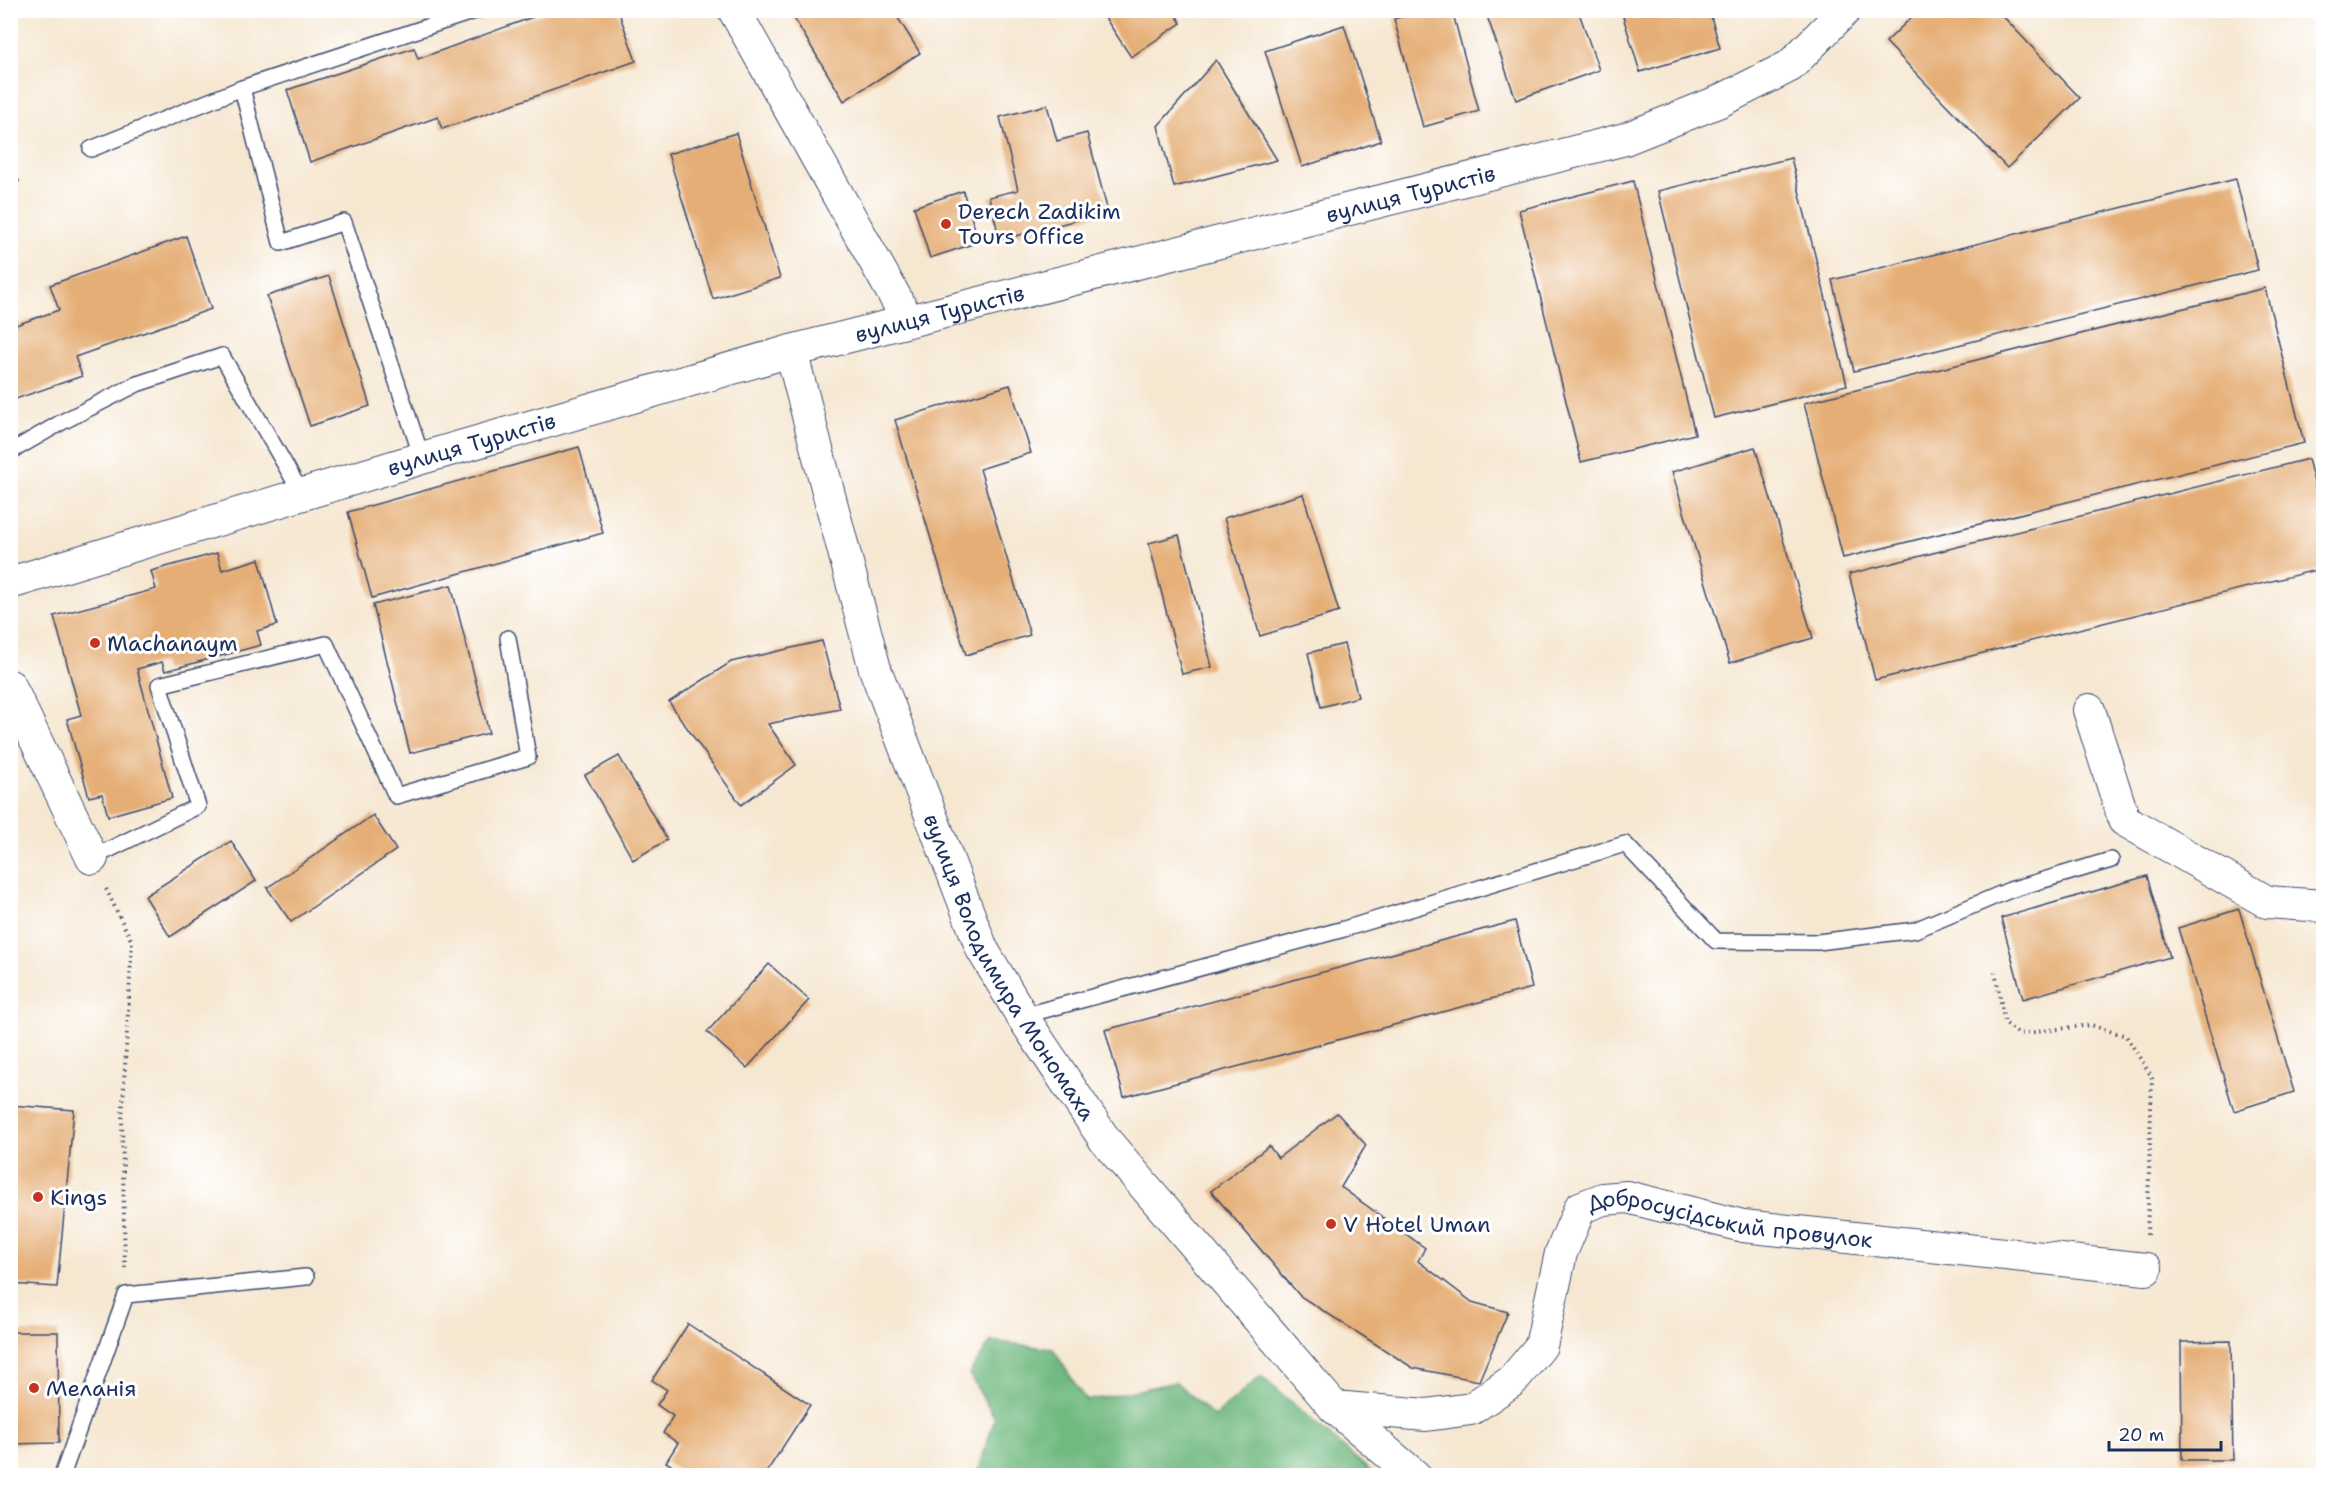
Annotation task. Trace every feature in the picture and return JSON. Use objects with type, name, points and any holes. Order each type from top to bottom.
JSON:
[{"type":"street","points":[[734,10],[908,320]]},
{"type":"street","name":"вулиця Туристів","points":[[10,583],[422,458],[791,351],[1625,138],[1720,101],[1790,66],[1845,10]]},
{"type":"street","name":"вулиця Володимира Мономаха","points":[[791,351],[875,669],[982,949],[1022,1016],[1105,1140],[1334,1407],[1415,1476]]},
{"type":"street","points":[[10,686],[92,858]]},
{"type":"street","points":[[2089,710],[2124,820],[2267,902],[2324,906]]},
{"type":"street","name":"Добросусідський провулок","points":[[1334,1407],[1426,1415],[1471,1409],[1512,1381],[1541,1346],[1561,1253],[1581,1208],[1603,1199],[1627,1197],[1743,1226],[2146,1269]]},
{"type":"lane","points":[[91,149],[242,88],[478,10]]},
{"type":"lane","points":[[242,88],[281,243],[344,222],[422,458]]},
{"type":"lane","points":[[10,452],[62,422],[137,384],[222,356],[302,494]]},
{"type":"lane","points":[[92,858],[198,806],[159,686],[327,644],[396,796],[528,757],[508,638]]},
{"type":"lane","points":[[1022,1016],[1344,929],[1625,844],[1716,941],[1818,942],[1915,930],[2010,890],[2111,860]]},
{"type":"lane","points":[[62,1476],[126,1295],[306,1277]]},
{"type":"path","points":[[92,858],[132,942],[122,1120],[126,1295]]},
{"type":"path","points":[[1995,972],[2005,1023],[2019,1034],[2091,1025],[2126,1036],[2152,1077],[2146,1269]]},
{"type":"green space","points":[[991,1341],[1053,1349],[1086,1401],[1176,1382],[1214,1417],[1261,1376],[1375,1475],[977,1475],[995,1418],[969,1374]]},
{"type":"building","points":[[552,10],[618,10],[636,61],[442,129],[438,117],[310,162],[287,90],[414,48],[418,59]]},
{"type":"building","points":[[789,10],[893,10],[920,53],[844,101]]},
{"type":"building","points":[[1100,10],[1173,10],[1181,23],[1131,57]]},
{"type":"building","points":[[1425,10],[1452,10],[1479,111],[1423,127],[1394,19]]},
{"type":"building","points":[[1485,10],[1578,10],[1599,70],[1516,100]]},
{"type":"building","points":[[1621,10],[1681,10],[1682,17],[1709,10],[1720,48],[1640,72]]},
{"type":"building","points":[[1919,10],[1997,10],[2080,98],[2007,168],[1886,42]]},
{"type":"building","points":[[1344,25],[1381,141],[1302,167],[1265,51]]},
{"type":"building","points":[[1216,60],[1277,160],[1174,187],[1158,126]]},
{"type":"building","points":[[1047,105],[1057,141],[1087,133],[1108,212],[1000,240],[989,197],[1018,190],[1000,117]]},
{"type":"building","points":[[736,133],[780,278],[713,299],[668,154]]},
{"type":"building","points":[[1791,158],[1847,385],[1714,418],[1658,191]]},
{"type":"building","points":[[10,169],[19,181],[10,187]]},
{"type":"building","points":[[2236,179],[2258,270],[1854,371],[1832,280]]},
{"type":"building","points":[[1633,181],[1695,434],[1581,462],[1519,210]]},
{"type":"building","name":"Derech Zadikim Tours Office","points":[[963,191],[979,242],[930,258],[914,207]]},
{"type":"building","points":[[186,236],[211,309],[75,357],[82,376],[10,401],[10,327],[59,310],[50,285]]},
{"type":"building","points":[[329,276],[370,406],[310,426],[267,296]]},
{"type":"building","points":[[2265,288],[2304,443],[1843,558],[1804,403]]},
{"type":"building","points":[[1010,385],[1031,453],[980,469],[1030,635],[966,655],[895,420]]},
{"type":"building","points":[[579,447],[603,533],[372,598],[348,512]]},
{"type":"building","points":[[1755,447],[1813,638],[1730,663],[1672,472]]},
{"type":"building","points":[[2308,459],[2324,520],[2324,568],[1875,680],[1849,574]]},
{"type":"building","points":[[1303,494],[1339,612],[1260,636],[1224,518]]},
{"type":"building","points":[[1179,535],[1212,667],[1182,674],[1149,543]]},
{"type":"building","points":[[217,553],[222,570],[259,559],[277,625],[257,631],[261,645],[165,671],[162,662],[137,669],[172,798],[108,816],[102,794],[89,797],[67,719],[81,715],[54,616],[156,589],[151,571]]},
{"type":"building","points":[[451,585],[489,733],[410,753],[373,605]]},
{"type":"building","points":[[822,641],[840,709],[768,724],[796,765],[741,805],[669,702],[731,662]]},
{"type":"building","points":[[1344,644],[1358,697],[1321,707],[1308,653]]},
{"type":"building","points":[[619,756],[667,840],[633,860],[585,775]]},
{"type":"building","points":[[373,815],[396,850],[291,922],[267,888]]},
{"type":"building","points":[[231,841],[256,881],[170,937],[145,896]]},
{"type":"building","points":[[2147,876],[2170,957],[2023,999],[2001,918]]},
{"type":"building","points":[[2239,909],[2294,1092],[2234,1111],[2178,928]]},
{"type":"building","points":[[1515,921],[1532,988],[1124,1097],[1105,1030]]},
{"type":"building","points":[[769,964],[809,1000],[747,1068],[707,1032]]},
{"type":"building","name":"Kings","points":[[10,1105],[74,1110],[57,1287],[10,1284]]},
{"type":"building","points":[[1337,1113],[1366,1145],[1341,1187],[1425,1248],[1418,1261],[1472,1302],[1508,1312],[1479,1381],[1413,1368],[1300,1296],[1211,1191],[1269,1146],[1278,1158]]},
{"type":"building","points":[[688,1324],[810,1405],[764,1476],[676,1476],[679,1470],[666,1462],[678,1443],[663,1433],[673,1416],[657,1405],[667,1390],[652,1380]]},
{"type":"building","name":"Меланія","points":[[10,1332],[58,1332],[59,1443],[10,1444]]},
{"type":"building","points":[[2231,1341],[2233,1460],[2182,1460],[2181,1342]]},
{"type":"place","name":"Derech Zadikim Tours Office","points":[[946,224]]},
{"type":"place","name":"Machanaym","points":[[95,643]]},
{"type":"place","name":"Kings","points":[[38,1197]]},
{"type":"place","name":"V Hotel Uman","points":[[1331,1224]]},
{"type":"place","name":"Меланія","points":[[34,1388]]}]
